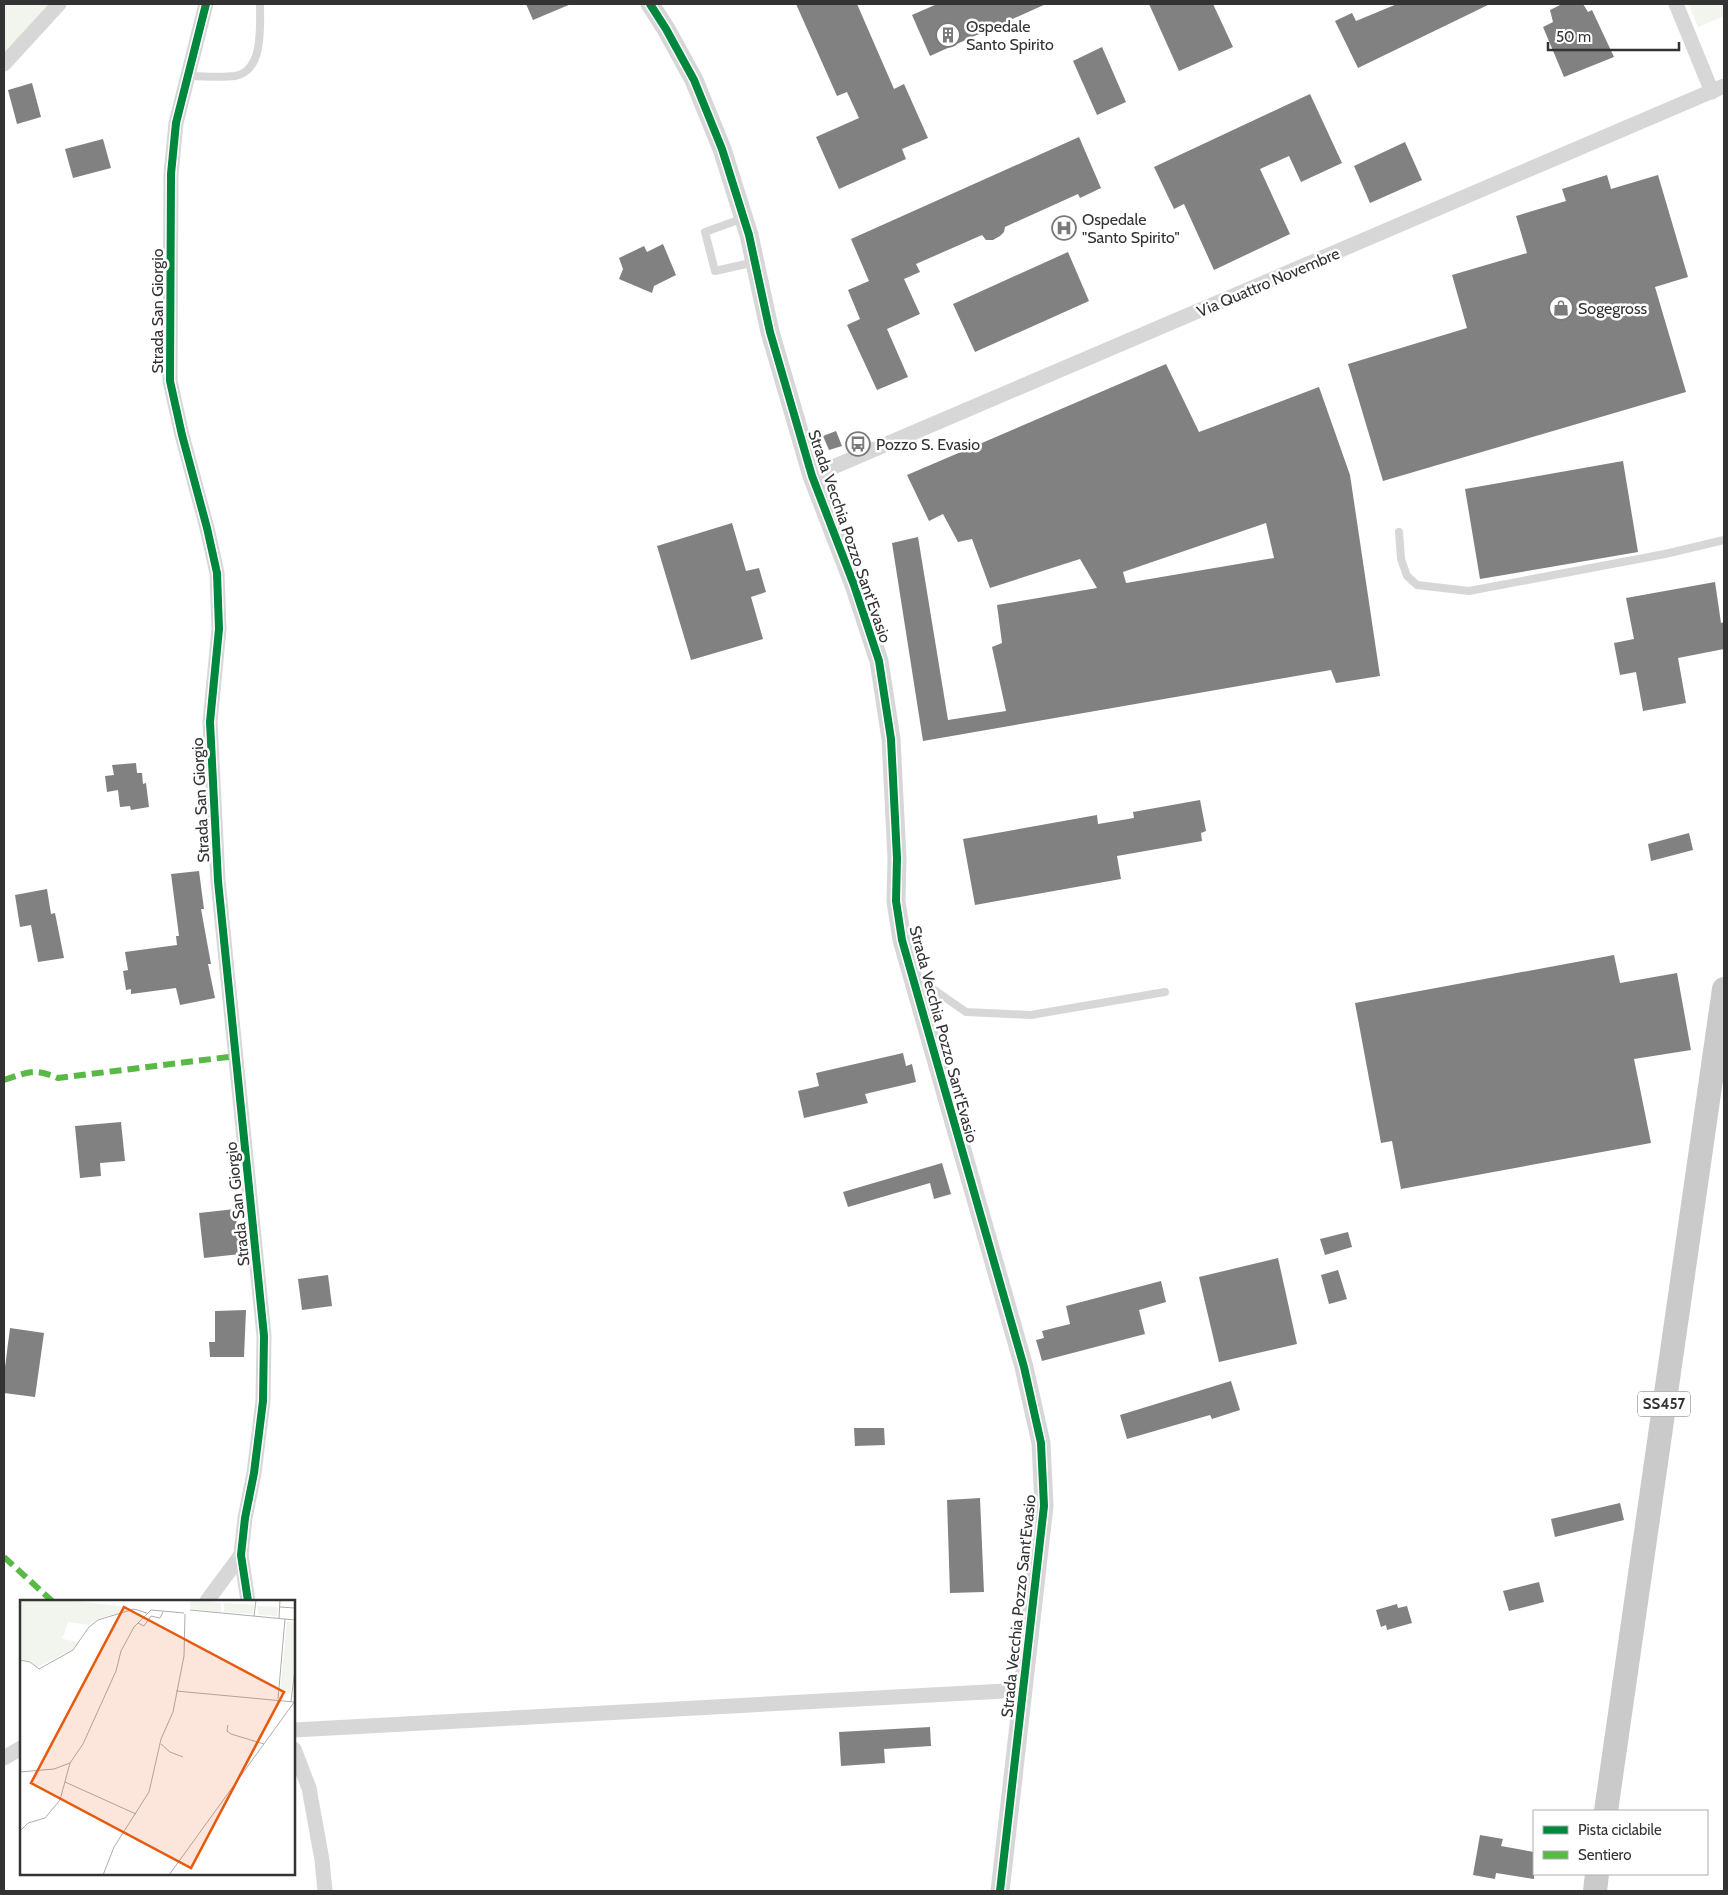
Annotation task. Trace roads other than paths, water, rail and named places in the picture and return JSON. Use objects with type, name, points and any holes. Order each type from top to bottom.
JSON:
[{"type":"main road","name":"SS457","points":[[1606,1810],[1724,993]]},
{"type":"main road","points":[[1595,1891],[1597,1875]]},
{"type":"street","points":[[4,64],[58,4]]},
{"type":"street","name":"Strada San Giorgio","points":[[206,4],[176,123],[170,174],[170,381],[217,573],[219,629],[210,722],[218,881],[264,1336],[263,1401],[254,1473],[245,1518],[242,1555],[248,1600]]},
{"type":"street","name":"Strada Vecchia Pozzo Sant'Evasio","points":[[650,4],[694,80],[722,149],[744,218],[756,262],[770,332],[812,476],[854,585],[879,661],[892,740],[897,858],[896,901],[902,940],[1024,1367],[1041,1443],[1044,1506],[1000,1891]]},
{"type":"street","points":[[1676,4],[1718,89]]},
{"type":"street","name":"Via Quattro Novembre","points":[[812,476],[1718,89]]},
{"type":"street","points":[[208,1600],[242,1555]]},
{"type":"street","points":[[295,1730],[1024,1690]]},
{"type":"street","points":[[4,1758],[20,1749]]},
{"type":"street","points":[[295,1752],[309,1788],[322,1860],[325,1891]]},
{"type":"lane","points":[[187,76],[234,76],[246,72],[254,60],[260,34],[260,4]]},
{"type":"lane","points":[[744,218],[705,232],[715,271],[756,262]]},
{"type":"lane","points":[[1399,532],[1401,559],[1407,576],[1417,585],[1469,591],[1656,556],[1724,540]]},
{"type":"lane","points":[[911,974],[966,1012],[1031,1016],[1165,992]]},
{"type":"place","name":"Ospedale Santo Spirito","points":[[948,35]]},
{"type":"place","name":"Ospedale \"Santo Spirito\"","points":[[1064,228]]},
{"type":"place","name":"Sogegross","points":[[1561,308]]},
{"type":"place","name":"Pozzo S. Evasio","points":[[858,444]]}]
